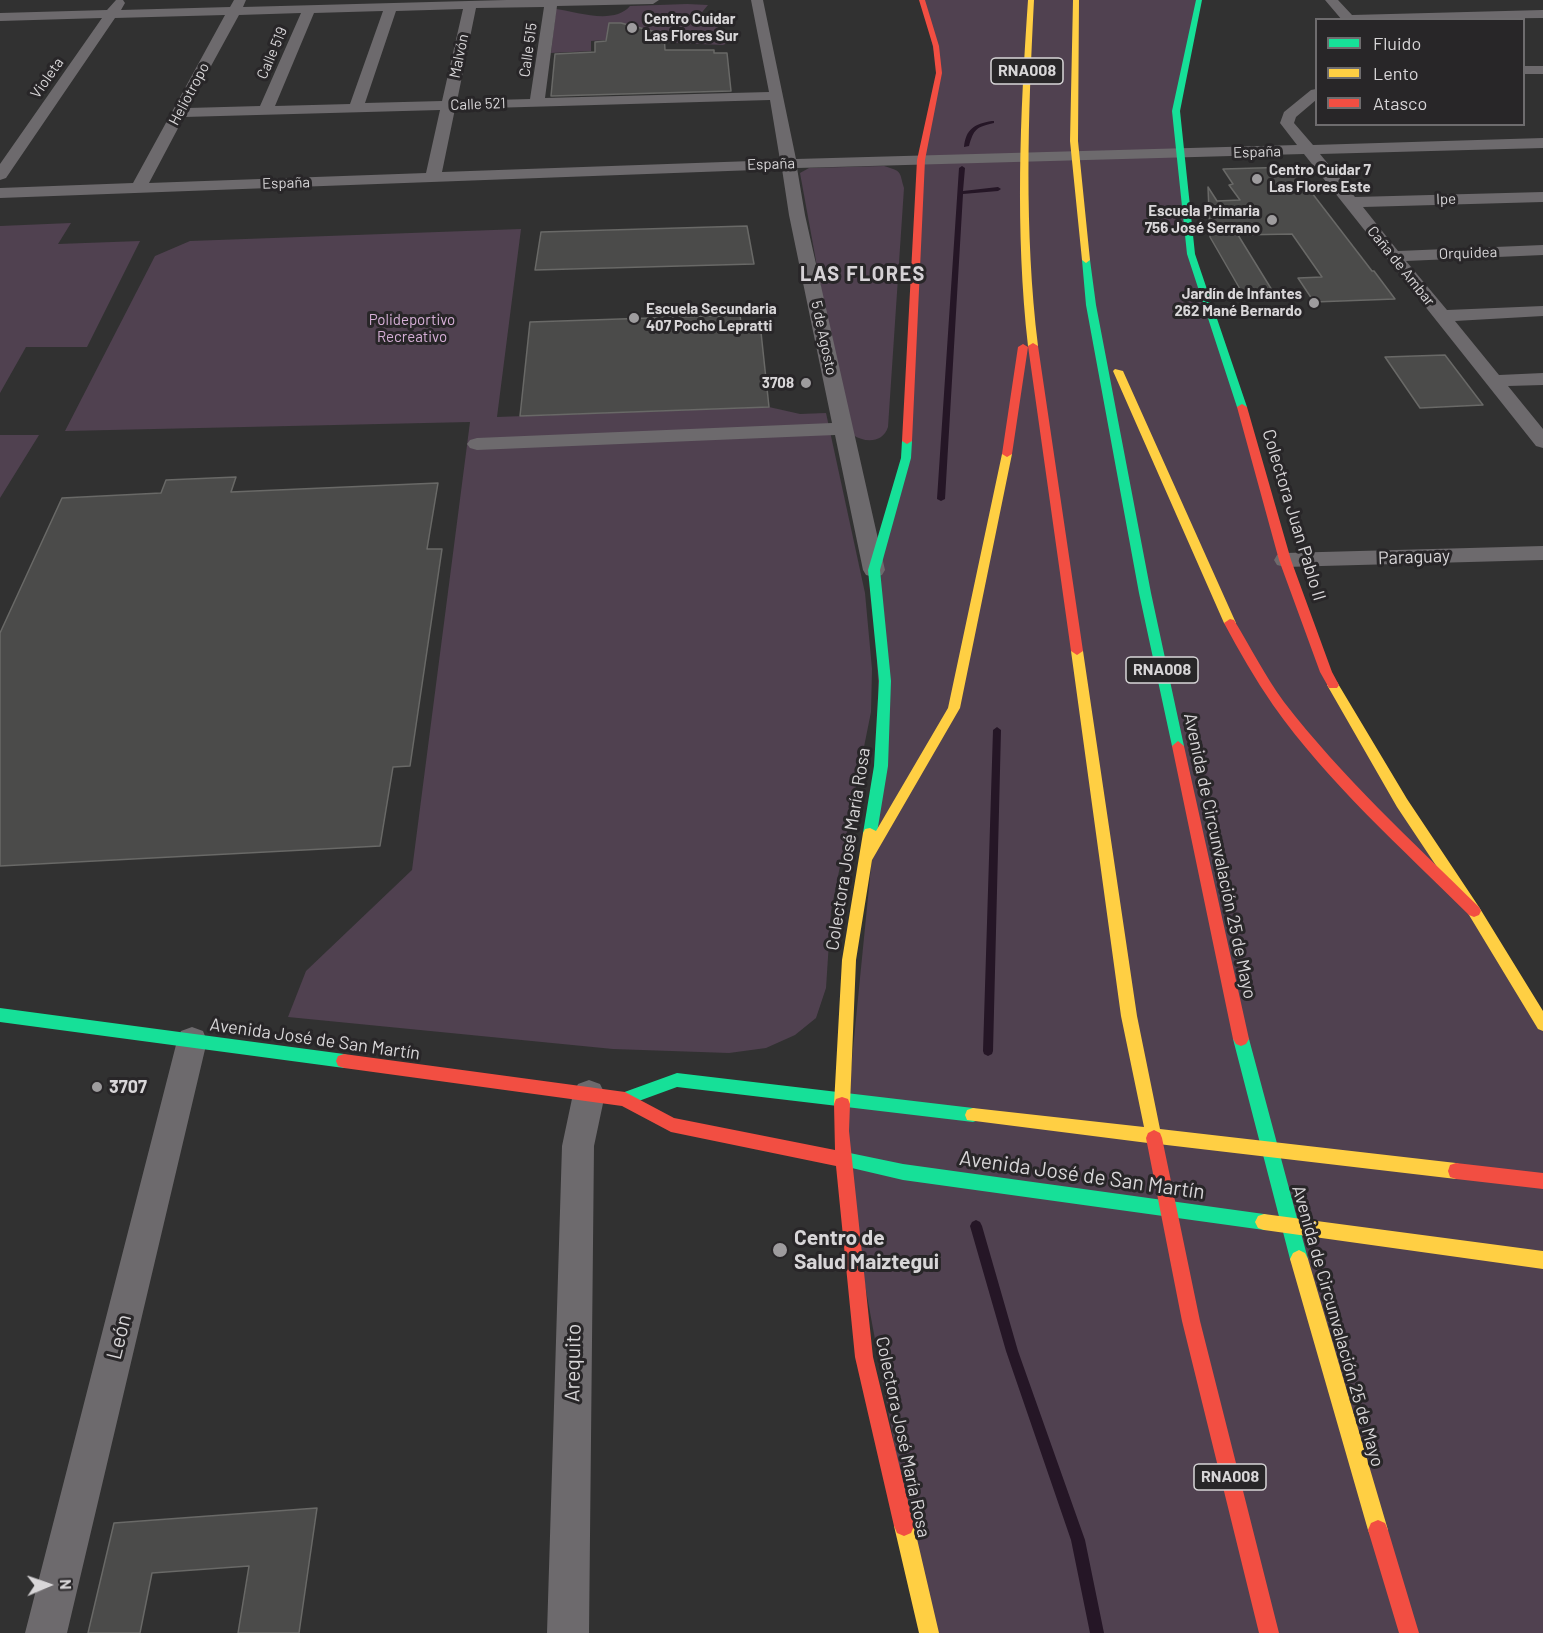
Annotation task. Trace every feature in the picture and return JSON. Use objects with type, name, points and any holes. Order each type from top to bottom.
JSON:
[{"type":"main road","name":"Colectora José María Rosa","points":[[922,0],[936,46],[939,73],[921,160],[906,458],[874,570],[885,681],[881,766],[849,960],[842,1098],[842,1160],[864,1356],[929,1633]]},
{"type":"main road","name":"RNA008","points":[[1031,0],[1023,141],[1028,310],[1129,1016],[1191,1321],[1269,1633]]},
{"type":"main road","name":"Avenida de Circunvalación 25 de Mayo","points":[[1076,0],[1074,141],[1091,305],[1145,593],[1240,1034],[1319,1333],[1409,1633]]},
{"type":"main road","name":"Colectora Juan Pablo II","points":[[1199,0],[1176,111],[1191,254],[1250,430],[1285,560],[1326,672],[1402,803],[1474,911],[1543,1024]]},
{"type":"main road","points":[[1091,305],[1133,408],[1231,626],[1273,697],[1337,772],[1474,911]]},
{"type":"main road","points":[[866,859],[954,708],[1010,439],[1028,310]]},
{"type":"main road","name":"Avenida José de San Martín","points":[[0,1015],[625,1099],[671,1125],[903,1172],[1543,1260]]},
{"type":"main road","name":"Avenida José de San Martín","points":[[625,1099],[677,1080],[1543,1181]]},
{"type":"street","name":"Violeta","points":[[0,175],[122,0]]},
{"type":"street","points":[[0,17],[112,14],[237,5],[309,9],[375,4],[391,7],[653,0]]},
{"type":"street","name":"5 de Agosto","points":[[757,0],[797,215],[874,570]]},
{"type":"street","points":[[1331,0],[1348,18]]},
{"type":"street","name":"Calle 515","points":[[537,103],[551,3]]},
{"type":"street","name":"Heliotropo","points":[[138,188],[237,5]]},
{"type":"street","name":"Malvón","points":[[433,177],[470,5]]},
{"type":"street","points":[[356,108],[391,7]]},
{"type":"street","name":"Calle 519","points":[[266,110],[309,9]]},
{"type":"street","points":[[1388,18],[1543,14]]},
{"type":"street","points":[[1525,70],[1543,70]]},
{"type":"street","name":"Caña de Ambar","points":[[1315,95],[1286,119],[1308,150],[1543,442]]},
{"type":"street","name":"Calle 521","points":[[179,113],[776,96]]},
{"type":"street","name":"España","points":[[0,193],[788,164],[1543,143]]},
{"type":"street","name":"Ipe","points":[[1350,202],[1543,196]]},
{"type":"street","name":"Orquidea","points":[[1393,256],[1543,250]]},
{"type":"street","points":[[1441,316],[1543,311]]},
{"type":"street","points":[[1494,381],[1543,379]]},
{"type":"street","points":[[477,444],[843,429]]},
{"type":"street","name":"Paraguay","points":[[1285,560],[1543,553]]},
{"type":"street","name":"León","points":[[46,1633],[192,1041]]},
{"type":"street","name":"Arequito","points":[[568,1633],[578,1146],[589,1094]]},
{"type":"green space","points":[[922,0],[1199,0],[1176,111],[1191,254],[1326,672],[1543,1024],[1543,1633],[929,1633],[842,1160],[881,766],[874,570],[906,458],[921,160],[939,73]]},
{"type":"green space","points":[[708,5],[698,17],[739,38],[723,45],[591,41],[591,51],[551,53],[556,9],[605,16],[623,12],[630,6]]},
{"type":"green space","points":[[884,166],[899,173],[904,188],[888,427],[878,439],[868,440],[853,435],[839,387],[800,173],[809,168]]},
{"type":"green space","points":[[71,223],[58,244],[140,241],[87,347],[26,347],[0,393],[0,226]]},
{"type":"green space","name":"Polideportivo Recreativo","points":[[521,229],[497,417],[769,407],[800,414],[826,413],[865,593],[872,669],[871,712],[831,911],[826,988],[816,1018],[795,1035],[766,1048],[729,1053],[613,1049],[288,1017],[306,971],[412,870],[470,422],[65,431],[155,256],[190,241]]},
{"type":"green space","points":[[0,435],[39,435],[0,498]]},
{"type":"building","points":[[609,23],[621,23],[664,34],[665,50],[714,50],[714,53],[727,53],[731,91],[551,96],[555,54],[595,52],[595,42],[606,41]]},
{"type":"building","name":"Escuela Primaria 756 José Serrano","points":[[1292,167],[1395,299],[1314,302],[1298,278],[1322,277],[1292,234],[1238,235],[1275,295],[1244,296],[1210,237],[1208,187],[1217,201],[1240,200],[1229,185],[1233,184],[1223,169]]},
{"type":"building","points":[[747,226],[754,264],[535,270],[541,232]]},
{"type":"building","points":[[740,315],[741,323],[760,323],[769,407],[520,416],[530,322]]},
{"type":"building","points":[[1445,355],[1483,405],[1420,408],[1385,357]]},
{"type":"building","points":[[236,477],[231,492],[438,483],[427,549],[442,549],[410,766],[393,767],[380,846],[0,866],[0,633],[62,498],[161,493],[166,480]]},
{"type":"building","points":[[317,1508],[299,1633],[238,1633],[249,1566],[152,1573],[140,1633],[88,1633],[114,1523]]},
{"type":"waterway","points":[[966,146],[974,128],[980,124],[992,122]]},
{"type":"waterway","points":[[941,499],[962,168]]},
{"type":"waterway","points":[[962,193],[998,189]]},
{"type":"waterway","points":[[988,1051],[997,730]]},
{"type":"waterway","points":[[976,1226],[1012,1351],[1078,1540],[1097,1633]]},
{"type":"traffic: fast","points":[[1199,0],[1176,111],[1191,254],[1242,407]]},
{"type":"traffic: fast","points":[[1086,260],[1091,305],[1145,593],[1178,746]]},
{"type":"traffic: fast","points":[[870,833],[881,766],[885,681],[874,570],[906,458],[907,441]]},
{"type":"traffic: fast","points":[[0,1015],[344,1061]]},
{"type":"traffic: fast","points":[[1241,1039],[1299,1259]]},
{"type":"traffic: fast","points":[[625,1099],[677,1080],[973,1115]]},
{"type":"traffic: fast","points":[[845,1160],[903,1172],[1264,1222]]},
{"type":"traffic: slow","points":[[1031,0],[1024,130],[1023,217],[1033,346]]},
{"type":"traffic: slow","points":[[1076,0],[1074,141],[1086,260]]},
{"type":"traffic: slow","points":[[1118,371],[1230,623]]},
{"type":"traffic: slow","points":[[866,859],[954,708],[1007,454]]},
{"type":"traffic: slow","points":[[1077,651],[1129,1016],[1154,1138]]},
{"type":"traffic: slow","points":[[1333,685],[1402,803],[1474,911],[1543,1024]]},
{"type":"traffic: slow","points":[[842,1104],[849,960],[870,833]]},
{"type":"traffic: slow","points":[[973,1115],[1456,1171]]},
{"type":"traffic: slow","points":[[1264,1222],[1543,1260]]},
{"type":"traffic: slow","points":[[1299,1259],[1378,1530]]},
{"type":"traffic: slow","points":[[904,1526],[929,1633]]},
{"type":"traffic: jam","points":[[907,441],[921,160],[939,73],[936,46],[922,0]]},
{"type":"traffic: jam","points":[[1033,346],[1077,651]]},
{"type":"traffic: jam","points":[[1007,454],[1023,347]]},
{"type":"traffic: jam","points":[[1242,407],[1285,560],[1326,672],[1333,685]]},
{"type":"traffic: jam","points":[[1230,623],[1252,664],[1278,703],[1308,740],[1373,811],[1474,911]]},
{"type":"traffic: jam","points":[[1178,746],[1241,1039]]},
{"type":"traffic: jam","points":[[344,1061],[625,1099],[671,1125],[845,1160]]},
{"type":"traffic: jam","points":[[842,1104],[841,1131],[864,1357],[904,1526]]},
{"type":"traffic: jam","points":[[1154,1138],[1191,1321],[1269,1633]]},
{"type":"traffic: jam","points":[[1456,1171],[1543,1181]]},
{"type":"traffic: jam","points":[[1378,1530],[1409,1633]]},
{"type":"place","name":"Centro Cuidar Las Flores Sur","points":[[632,28]]},
{"type":"place","name":"Centro Cuidar 7 Las Flores Este","points":[[1257,179]]},
{"type":"place","name":"Escuela Primaria 756 José Serrano","points":[[1272,220]]},
{"type":"place","name":"Jardín de Infantes 262 Mané Bernardo","points":[[1314,303]]},
{"type":"place","name":"Escuela Secundaria 407 Pocho Lepratti","points":[[634,318]]},
{"type":"place","name":"3708","points":[[806,383]]},
{"type":"place","name":"3707","points":[[97,1087]]},
{"type":"place","name":"Centro de Salud Maiztegui","points":[[780,1250]]},
{"type":"district","name":"LAS FLORES","points":[[863,274]]}]
